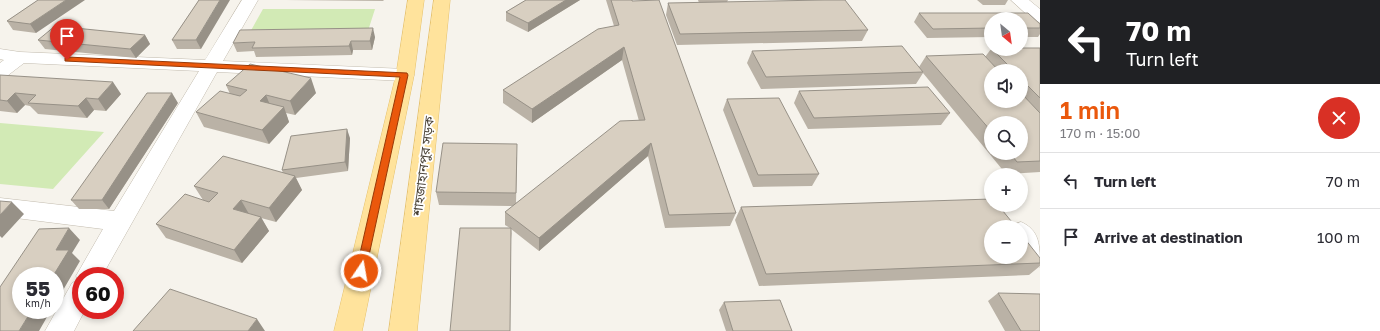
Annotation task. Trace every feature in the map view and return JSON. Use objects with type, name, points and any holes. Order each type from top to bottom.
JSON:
[{"type":"main road","points":[[348,331],[405,75],[416,0]]},
{"type":"main road","name":"শাহজাহানপুর সড়ক","points":[[403,331],[442,0]]},
{"type":"street","points":[[94,267],[250,0]]},
{"type":"street","points":[[1018,0],[1040,17]]},
{"type":"street","points":[[0,54],[20,58],[405,75]]},
{"type":"street","points":[[0,72],[20,58]]},
{"type":"street","points":[[0,207],[120,221]]},
{"type":"street","points":[[1028,240],[1040,256]]},
{"type":"street","points":[[59,331],[72,307]]},
{"type":"green space","points":[[263,9],[375,9],[367,34],[249,34]]},
{"type":"green space","points":[[0,123],[104,132],[53,189],[0,184]]},
{"type":"building","points":[[38,0],[66,0],[30,24],[7,21]]},
{"type":"building","points":[[199,0],[220,0],[196,40],[172,40]]},
{"type":"building","points":[[526,0],[566,0],[528,23],[506,12]]},
{"type":"building","points":[[611,0],[659,0],[736,213],[669,215],[651,143],[539,238],[505,212],[620,121],[645,120],[624,47],[532,109],[503,90],[598,29],[619,25]]},
{"type":"building","points":[[845,0],[868,30],[680,34],[668,3]]},
{"type":"building","points":[[919,13],[984,13],[984,28],[933,29]]},
{"type":"building","points":[[1028,13],[1040,24],[1040,28],[1028,28]]},
{"type":"building","points":[[55,26],[145,35],[130,49],[38,40]]},
{"type":"building","points":[[373,28],[370,41],[351,41],[349,46],[252,48],[255,42],[233,43],[240,30]]},
{"type":"building","points":[[902,46],[923,72],[766,77],[752,51]]},
{"type":"building","points":[[1028,48],[1040,48],[1040,98],[1028,86],[1028,64],[1007,64],[999,56],[1028,56]]},
{"type":"building","points":[[983,54],[992,64],[984,64],[984,108],[1028,108],[1028,100],[1040,113],[1040,161],[1017,162],[1015,160],[1028,160],[1028,116],[984,116],[984,123],[926,56]]},
{"type":"building","points":[[250,64],[311,78],[290,101],[266,95],[260,101],[284,107],[262,130],[196,112],[220,91],[240,96],[247,90],[226,85]]},
{"type":"building","points":[[0,75],[113,82],[98,99],[86,98],[78,106],[28,103],[36,95],[15,93],[7,101],[0,100]]},
{"type":"building","points":[[928,87],[950,113],[814,118],[799,91]]},
{"type":"building","points":[[147,93],[172,93],[102,200],[71,200]]},
{"type":"building","points":[[779,98],[819,174],[758,175],[727,99]]},
{"type":"building","points":[[347,129],[345,162],[282,170],[291,136]]},
{"type":"building","points":[[443,143],[517,144],[516,193],[436,192]]},
{"type":"building","points":[[223,156],[295,176],[269,208],[241,200],[233,209],[261,217],[234,250],[156,224],[185,194],[209,202],[218,193],[194,186]]},
{"type":"building","points":[[984,199],[984,212],[1004,212],[1010,220],[984,220],[984,264],[1015,264],[766,274],[741,207]]},
{"type":"building","points":[[0,201],[12,202],[0,215]]},
{"type":"building","points":[[69,228],[56,250],[69,250],[59,267],[13,267],[39,229]]},
{"type":"building","points":[[460,228],[511,228],[510,331],[450,331]]},
{"type":"building","points":[[1028,243],[1040,258],[1040,263],[1028,263]]},
{"type":"building","points":[[12,269],[12,319],[26,319],[19,331],[0,331],[0,287]]},
{"type":"building","points":[[170,289],[257,319],[248,331],[133,331]]},
{"type":"building","points":[[998,293],[1040,294],[1040,331],[1021,331]]},
{"type":"building","points":[[780,300],[792,331],[733,331],[724,302]]},
{"type":"route","points":[[67,60],[405,75],[361,271]]}]
